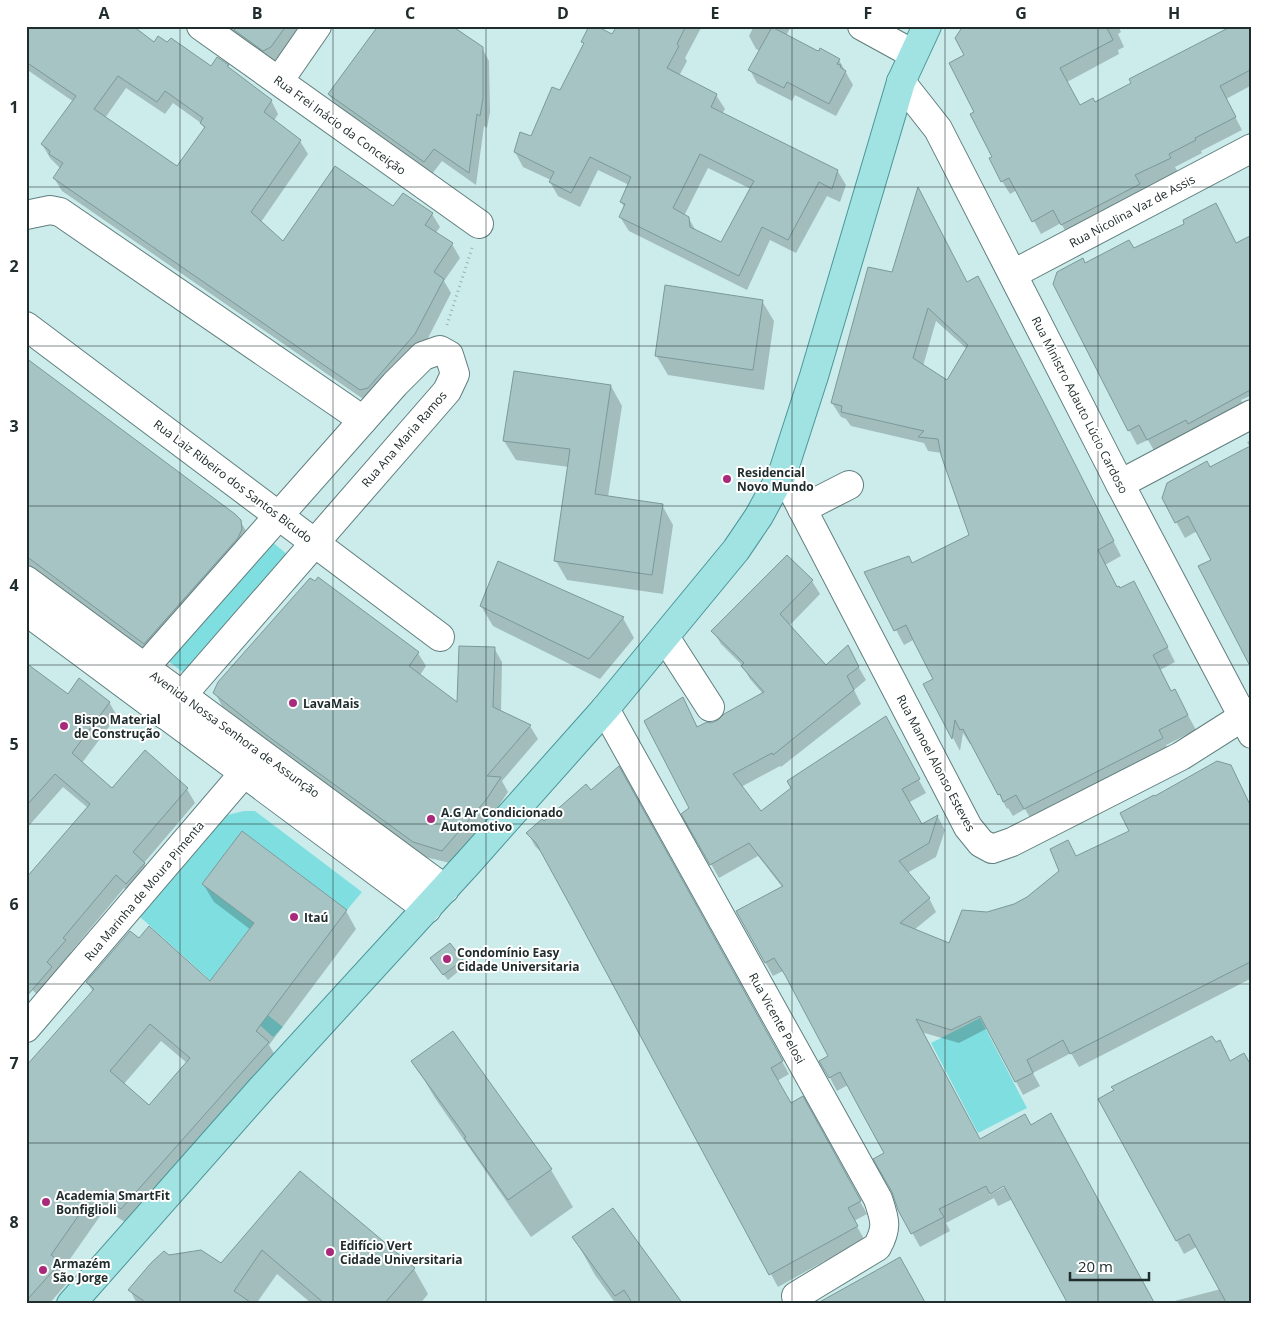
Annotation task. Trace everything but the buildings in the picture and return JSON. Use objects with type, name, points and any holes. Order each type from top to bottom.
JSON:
[{"type":"main road","points":[[71,1304],[261,1089],[436,899],[604,710],[736,550],[759,516],[784,472],[901,82],[927,26]]},
{"type":"street","name":"Rua Frei Inácio da Conceição","points":[[201,26],[479,224]]},
{"type":"street","points":[[279,81],[317,26]]},
{"type":"street","points":[[862,26],[913,54]]},
{"type":"street","name":"Rua Ministro Adauto Lúcio Cardoso","points":[[901,82],[938,129],[1120,484],[1249,721]]},
{"type":"street","name":"Rua Nicolina Vaz de Assis","points":[[1013,274],[1252,148]]},
{"type":"street","points":[[26,215],[44,211],[60,212],[363,420]]},
{"type":"street","name":"Rua Laiz Ribeiro dos Santos Bicudo","points":[[26,326],[440,637]]},
{"type":"street","points":[[137,677],[395,384],[423,356],[440,350]]},
{"type":"street","name":"Rua Ana Maria Ramos","points":[[174,705],[447,391],[455,374],[449,355],[440,350]]},
{"type":"street","points":[[1120,484],[1252,414]]},
{"type":"street","name":"Rua Manoel Alonso Esteves","points":[[784,472],[968,827],[981,843],[992,849],[1012,842],[1249,721]]},
{"type":"street","points":[[802,509],[849,485]]},
{"type":"street","name":"Avenida Nossa Senhora de Assunção","points":[[31,604],[137,677],[436,899]]},
{"type":"street","points":[[665,637],[710,707]]},
{"type":"street","name":"Rua Vicente Pelosi","points":[[604,710],[878,1199],[886,1221],[884,1235],[877,1247],[796,1296]]},
{"type":"street","name":"Rua Marinha de Moura Pimenta","points":[[26,1028],[252,763]]},
{"type":"path","points":[[440,350],[479,224]]},
{"type":"shaded area","points":[[271,541],[288,555],[185,674],[167,660]]},
{"type":"shaded area","points":[[244,811],[255,811],[362,892],[347,910],[242,831],[202,884],[254,923],[215,974],[283,1027],[273,1037],[139,916],[227,815]]},
{"type":"shaded area","points":[[980,1018],[1027,1108],[978,1133],[931,1043]]},
{"type":"place","name":"Residencial Novo Mundo","points":[[727,479]]},
{"type":"place","name":"LavaMais","points":[[293,703]]},
{"type":"place","name":"Bispo Material de Construção","points":[[64,726]]},
{"type":"place","name":"A.G Ar Condicionado Automotivo","points":[[431,819]]},
{"type":"place","name":"Itaú","points":[[294,917]]},
{"type":"place","name":"Condomínio Easy Cidade Universitaria","points":[[447,959]]},
{"type":"place","name":"Academia SmartFit Bonfiglioli","points":[[46,1202]]},
{"type":"place","name":"Edifício Vert Cidade Universitaria","points":[[330,1252]]},
{"type":"place","name":"Armazém São Jorge","points":[[43,1270]]}]
